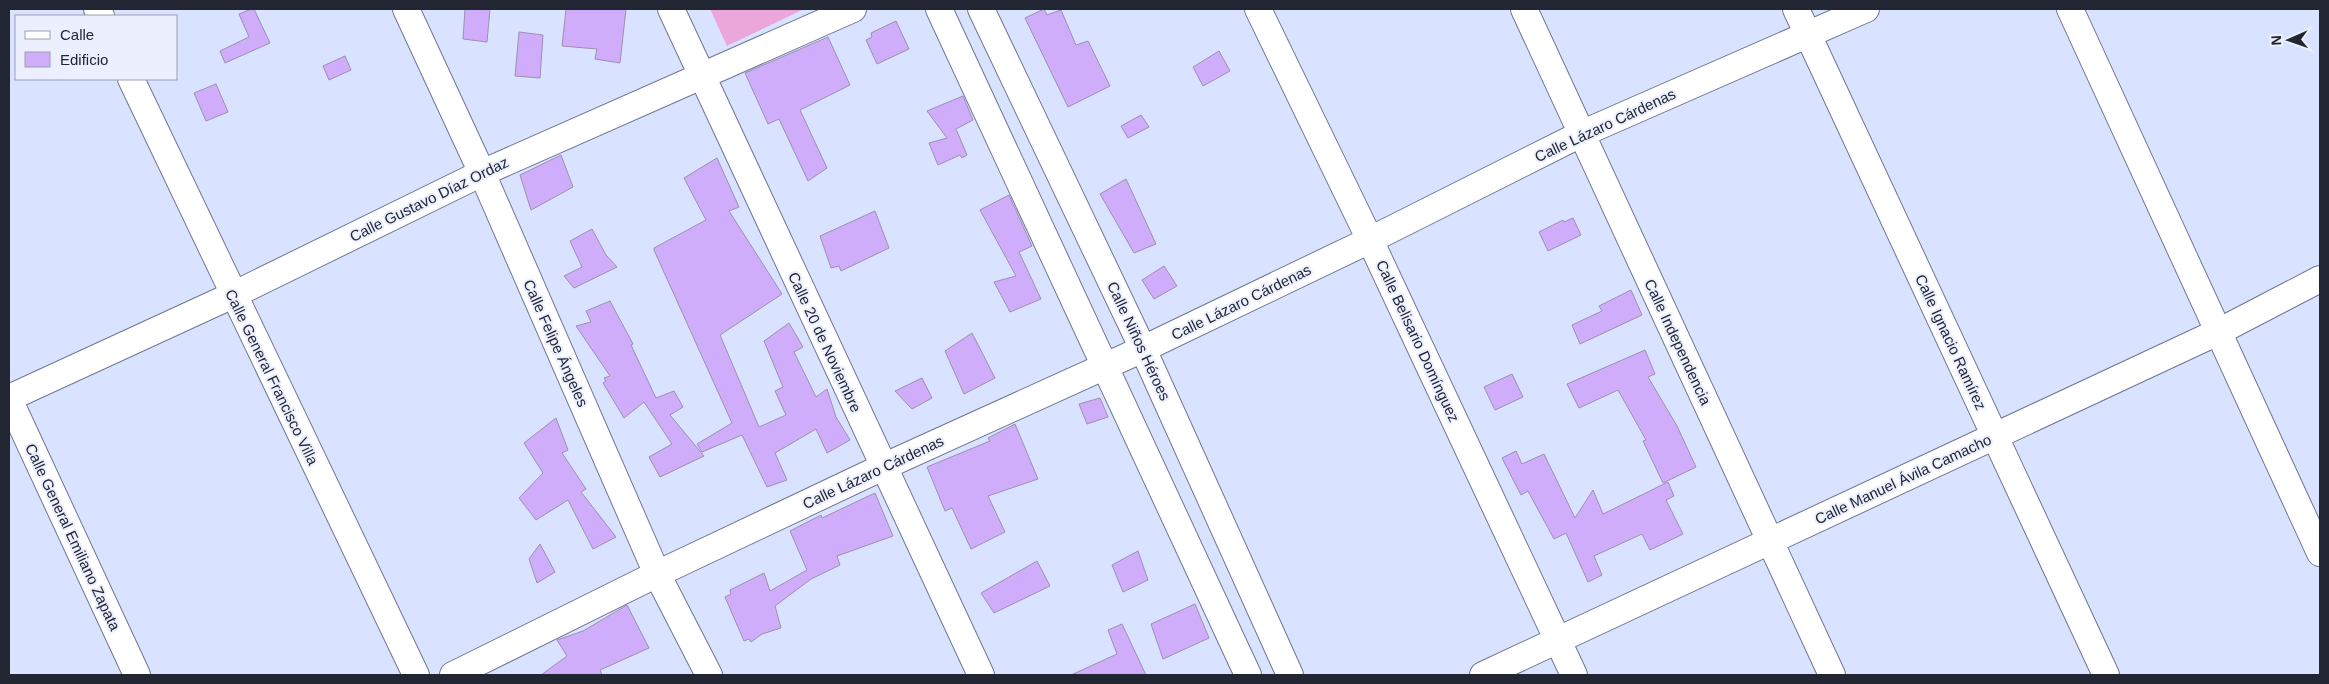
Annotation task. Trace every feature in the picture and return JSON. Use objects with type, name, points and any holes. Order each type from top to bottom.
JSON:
[{"type":"street","name":"Calle Felipe Ángeles","points":[[406,9],[482,172],[657,574],[709,675]]},
{"type":"street","name":"Calle 20 de Noviembre","points":[[671,9],[981,675]]},
{"type":"street","name":"Calle Gustavo Díaz Ordaz","points":[[9,399],[233,295],[482,172],[853,9]]},
{"type":"street","points":[[939,9],[1248,675]]},
{"type":"street","name":"Calle Niños Héroes","points":[[981,9],[1143,349],[1290,675]]},
{"type":"street","name":"Calle Belisario Domínguez","points":[[1258,9],[1370,240],[1574,675]]},
{"type":"street","name":"Calle Independencia","points":[[1524,9],[1832,675]]},
{"type":"street","name":"Calle Ignacio Ramírez","points":[[1796,9],[2106,675]]},
{"type":"street","name":"Calle Lázaro Cárdenas","points":[[453,675],[657,574],[883,467],[1143,349],[1370,240],[1581,134],[1866,9]]},
{"type":"street","points":[[2070,9],[2220,331],[2320,553]]},
{"type":"street","name":"Calle General Francisco Villa","points":[[130,80],[416,675]]},
{"type":"street","name":"Calle Manuel Ávila Camacho","points":[[1483,675],[2220,331],[2320,279]]},
{"type":"street","name":"Calle General Emiliano Zapata","points":[[9,399],[137,675]]},
{"type":"shaded area","points":[[710,9],[804,9],[727,46]]},
{"type":"building","points":[[254,9],[270,43],[225,63],[220,51],[249,37],[239,14]]},
{"type":"building","points":[[465,9],[490,9],[487,42],[463,39]]},
{"type":"building","points":[[566,9],[626,9],[620,63],[595,59],[597,49],[562,46]]},
{"type":"building","points":[[1044,9],[1047,15],[1061,10],[1076,45],[1088,41],[1110,86],[1068,107],[1025,18]]},
{"type":"building","points":[[896,21],[909,49],[877,64],[866,40],[872,37],[871,33]]},
{"type":"building","points":[[519,32],[543,35],[540,78],[515,76]]},
{"type":"building","points":[[828,37],[850,85],[800,110],[827,168],[808,181],[779,119],[768,124],[745,73]]},
{"type":"building","points":[[1219,51],[1230,71],[1203,86],[1193,67]]},
{"type":"building","points":[[345,56],[351,70],[329,80],[323,66]]},
{"type":"building","points":[[216,84],[228,112],[206,121],[194,93]]},
{"type":"building","points":[[963,96],[973,120],[956,129],[967,155],[962,158],[960,155],[938,165],[929,143],[947,138],[927,111]]},
{"type":"building","points":[[1141,115],[1149,127],[1128,138],[1121,126]]},
{"type":"building","points":[[561,155],[573,187],[531,210],[520,175]]},
{"type":"building","points":[[717,158],[739,207],[729,211],[782,294],[720,335],[759,427],[786,415],[775,391],[783,387],[764,341],[789,323],[803,347],[794,352],[816,397],[827,389],[836,417],[850,440],[827,453],[816,429],[775,453],[787,480],[767,487],[742,435],[702,452],[697,444],[732,423],[654,250],[654,248],[706,220],[684,178]]},
{"type":"building","points":[[1126,179],[1156,244],[1134,253],[1100,194]]},
{"type":"building","points":[[1009,195],[1032,246],[1019,252],[1041,299],[1010,312],[994,282],[1016,276],[980,210]]},
{"type":"building","points":[[875,211],[889,248],[841,271],[839,266],[831,268],[820,236]]},
{"type":"building","points":[[1573,218],[1581,235],[1548,251],[1539,232],[1563,220],[1564,222]]},
{"type":"building","points":[[592,229],[606,255],[617,267],[574,288],[564,276],[582,267],[570,241]]},
{"type":"building","points":[[1164,266],[1177,286],[1154,299],[1142,280]]},
{"type":"building","points":[[1631,290],[1642,315],[1580,344],[1572,325],[1602,311],[1599,306]]},
{"type":"building","points":[[610,301],[633,344],[631,345],[656,398],[674,391],[683,407],[670,415],[704,456],[660,477],[649,457],[672,444],[644,402],[624,418],[603,383],[606,381],[604,378],[610,376],[576,326],[591,322],[586,311]]},
{"type":"building","points":[[972,333],[995,378],[964,394],[945,351]]},
{"type":"building","points":[[1645,350],[1655,374],[1648,377],[1677,426],[1696,467],[1663,483],[1643,441],[1646,440],[1618,390],[1579,408],[1567,384]]},
{"type":"building","points":[[1512,374],[1523,397],[1495,410],[1484,387]]},
{"type":"building","points":[[922,378],[932,398],[912,409],[895,391]]},
{"type":"building","points":[[1100,398],[1108,417],[1087,424],[1079,404]]},
{"type":"building","points":[[556,418],[568,450],[562,453],[586,489],[581,492],[616,537],[593,549],[568,500],[536,520],[519,498],[543,473],[524,443]]},
{"type":"building","points":[[1015,424],[1038,479],[988,496],[1005,532],[971,549],[952,508],[945,511],[927,467],[990,441],[988,438]]},
{"type":"building","points":[[1516,451],[1522,464],[1544,454],[1575,518],[1593,490],[1603,514],[1668,482],[1674,496],[1666,500],[1683,534],[1650,550],[1642,534],[1594,556],[1602,575],[1588,582],[1566,533],[1554,539],[1528,491],[1521,495],[1502,458]]},
{"type":"building","points":[[875,493],[893,536],[837,556],[840,565],[811,579],[775,606],[781,628],[762,634],[751,642],[749,639],[744,641],[725,597],[731,594],[730,590],[764,573],[770,591],[807,570],[790,531],[821,515],[822,518]]},
{"type":"building","points":[[540,544],[555,572],[537,583],[529,559]]},
{"type":"building","points":[[1138,551],[1148,580],[1123,592],[1112,565]]},
{"type":"building","points":[[1037,561],[1050,586],[994,613],[981,593]]},
{"type":"building","points":[[1195,604],[1209,638],[1163,659],[1151,624]]},
{"type":"building","points":[[627,605],[649,648],[600,670],[602,675],[541,675],[567,656],[557,640],[583,631]]},
{"type":"building","points":[[1122,624],[1146,675],[1071,675],[1117,654],[1108,630]]}]
